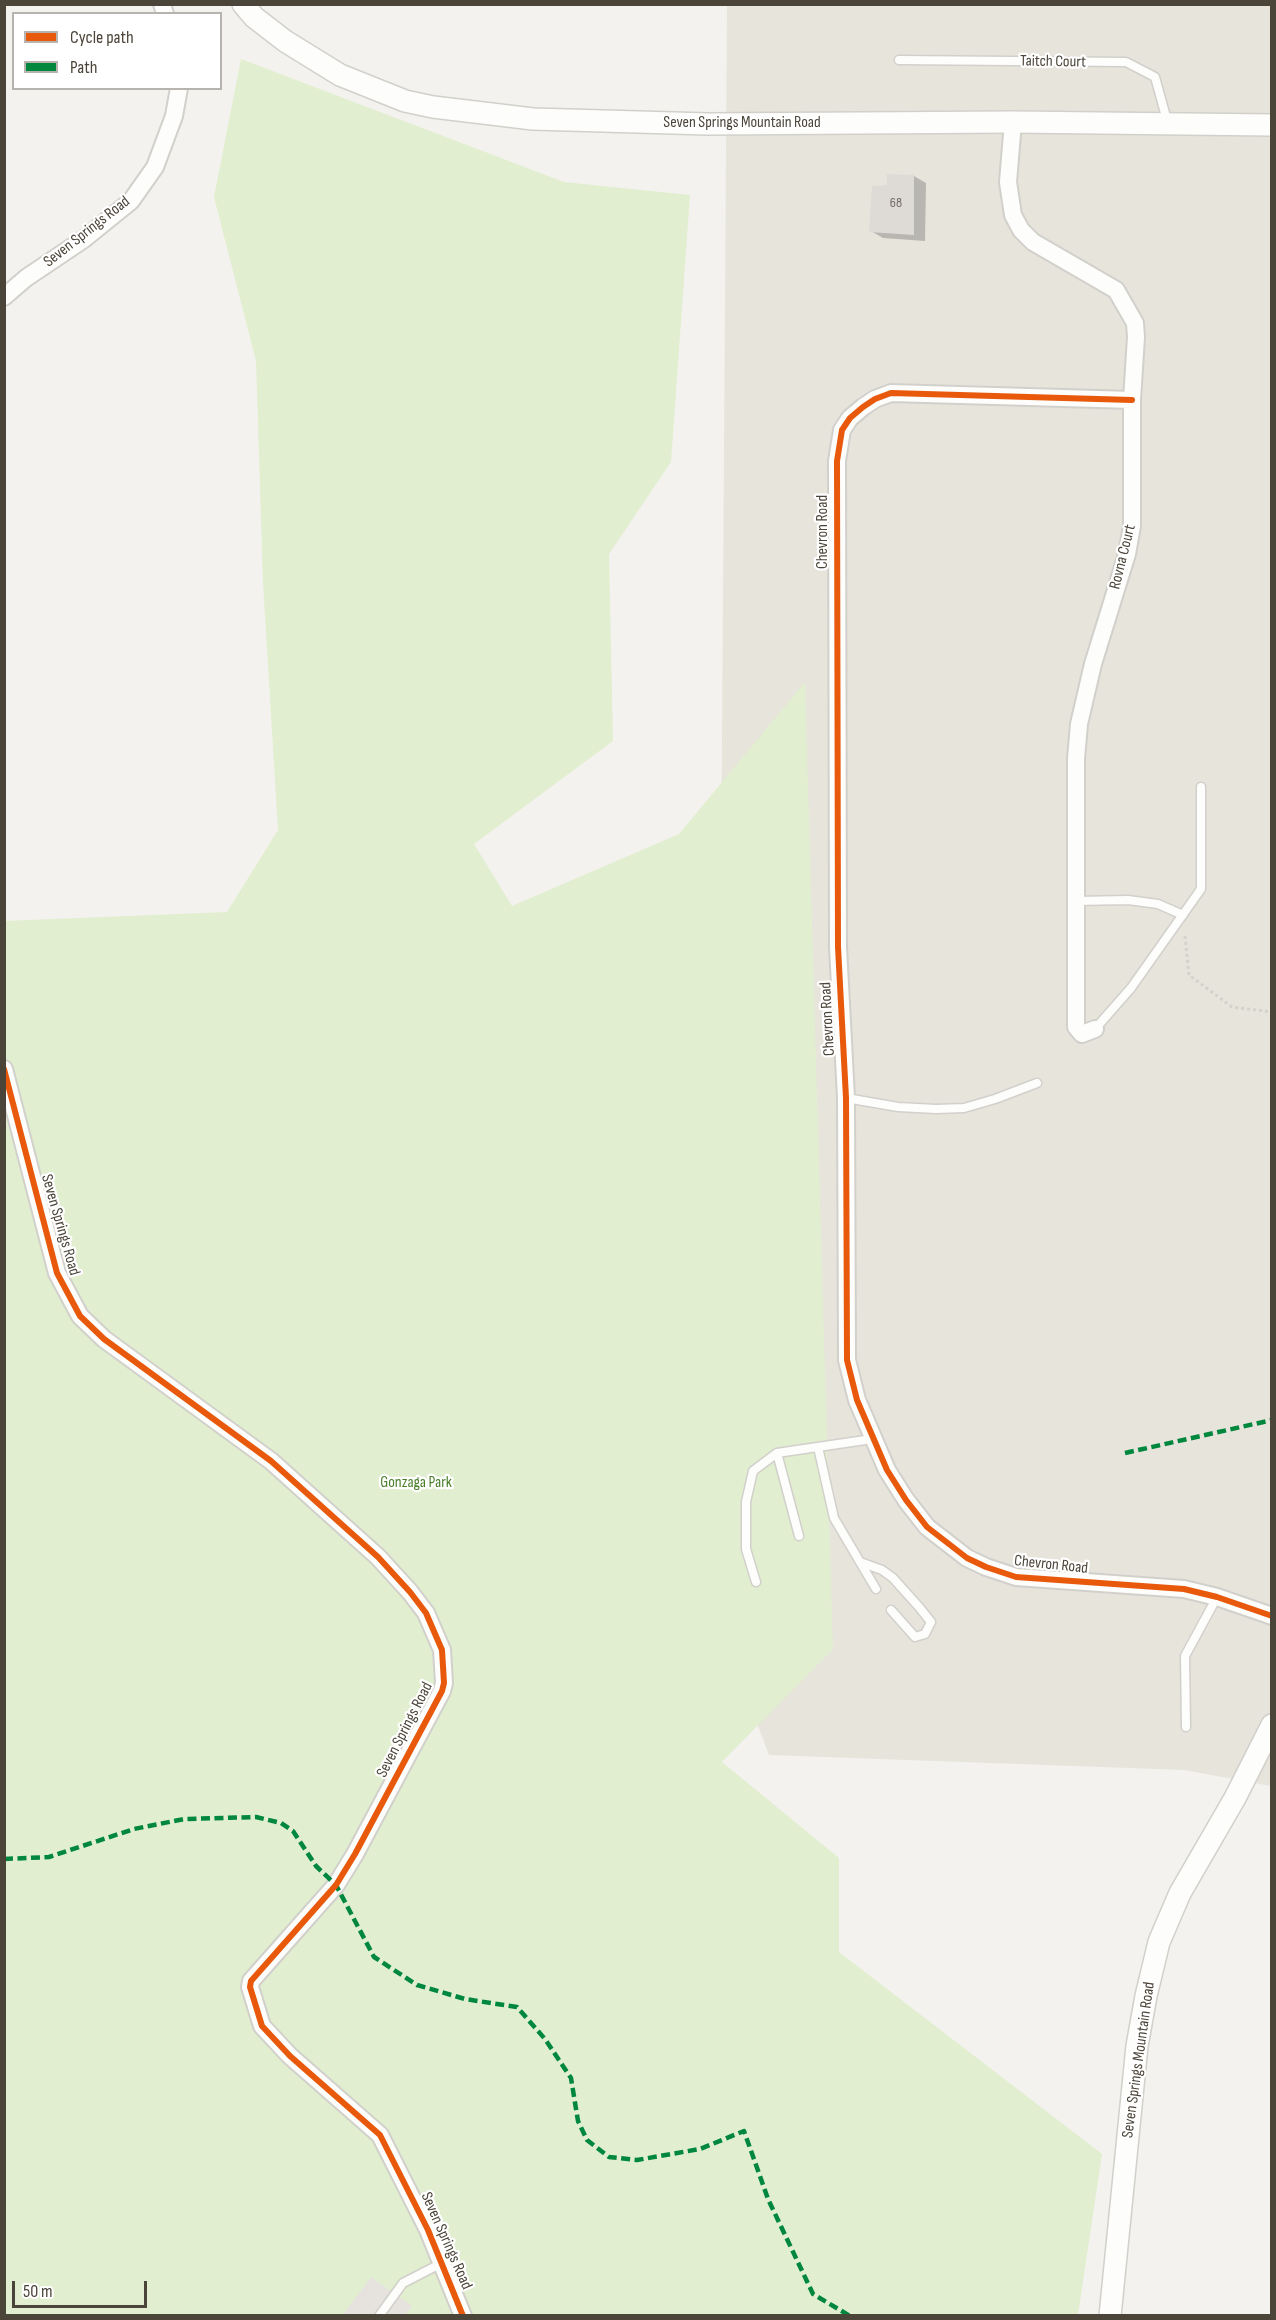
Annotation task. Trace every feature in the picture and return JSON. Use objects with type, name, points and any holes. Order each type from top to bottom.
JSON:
[{"type":"street","name":"Seven Springs Mountain Road","points":[[243,4],[254,17],[285,41],[340,75],[405,100],[434,107],[533,119],[785,124],[1013,122],[1272,125]]},
{"type":"street","name":"Seven Springs Road","points":[[4,297],[26,278],[84,239],[131,201],[155,167],[174,116],[178,90]]},
{"type":"street","name":"Rovna Court","points":[[1013,122],[1008,182],[1013,215],[1021,230],[1033,242],[1116,290],[1135,323],[1132,400],[1132,526],[1127,554],[1093,663],[1079,724],[1076,759],[1076,1027],[1082,1034],[1095,1029]]},
{"type":"street","name":"Chevron Road","points":[[1132,400],[891,393],[863,406],[850,418],[842,430],[837,461],[838,947],[846,1098],[847,1360],[857,1400],[887,1470],[927,1527],[960,1553],[986,1567],[1016,1577],[1184,1590],[1217,1597],[1272,1616]]},
{"type":"street","name":"Seven Springs Road","points":[[4,1069],[57,1273],[80,1316],[104,1339],[271,1461],[378,1557],[426,1613],[442,1650],[444,1683],[442,1692],[356,1854],[321,1903],[250,1981],[250,1987],[262,2026],[290,2056],[380,2134],[428,2230],[464,2316]]},
{"type":"street","name":"Seven Springs Mountain Road","points":[[1110,2316],[1137,2046],[1159,1942],[1180,1893],[1235,1798],[1272,1725]]},
{"type":"lane","name":"Taitch Court","points":[[899,60],[1126,62],[1155,77],[1167,124]]},
{"type":"lane","points":[[1095,1029],[1131,988],[1201,889],[1201,787]]},
{"type":"lane","points":[[1076,901],[1128,900],[1158,904],[1183,915]]},
{"type":"lane","points":[[846,1098],[898,1107],[964,1108],[1037,1083]]},
{"type":"lane","points":[[756,1582],[747,1549],[746,1502],[753,1471],[777,1453],[872,1439]]},
{"type":"lane","points":[[818,1447],[834,1518],[876,1588]]},
{"type":"lane","points":[[777,1453],[799,1536]]},
{"type":"lane","points":[[860,1562],[882,1570],[893,1578],[931,1622],[925,1634],[915,1637],[891,1610]]},
{"type":"lane","points":[[1186,1727],[1185,1656],[1217,1597]]},
{"type":"lane","points":[[379,2316],[403,2283],[442,2263]]},
{"type":"path","points":[[1183,915],[1189,975],[1232,1007],[1272,1012]]},
{"type":"shaded area","points":[[727,5],[1271,5],[1271,1786],[1184,1770],[769,1755],[716,1615]]},
{"type":"shaded area","points":[[371,2277],[412,2306],[405,2315],[342,2316]]},
{"type":"green space","name":"Gonzaga Park","points":[[241,59],[564,182],[690,195],[671,462],[609,554],[613,741],[474,844],[512,906],[679,834],[805,682],[833,1649],[722,1762],[839,1858],[839,1952],[1102,2154],[1078,2315],[5,2315],[4,921],[227,912],[278,830],[263,583],[256,361],[214,197]]},
{"type":"building","points":[[887,174],[914,175],[914,235],[869,232],[872,186],[887,185]]},
{"type":"marked path","points":[[1125,1453],[1272,1420]]},
{"type":"marked path","points":[[4,1859],[49,1857],[134,1829],[184,1819],[256,1817],[281,1823],[293,1831],[316,1866],[336,1885],[374,1957],[417,1985],[465,1999],[517,2007],[545,2039],[571,2078],[578,2121],[587,2140],[609,2157],[637,2160],[700,2149],[744,2131],[768,2199],[813,2294],[850,2316]]},
{"type":"cycle path","points":[[1132,400],[891,393],[863,407],[850,418],[842,430],[837,461],[838,947],[846,1098],[847,1360],[857,1400],[887,1470],[927,1527],[967,1558],[1016,1577],[1184,1589],[1217,1597],[1272,1616]]},
{"type":"cycle path","points":[[4,1069],[57,1273],[80,1316],[104,1339],[271,1461],[378,1557],[426,1613],[442,1650],[444,1683],[442,1691],[355,1854],[336,1885],[251,1981],[250,1987],[262,2026],[290,2056],[380,2135],[428,2230],[463,2316]]}]
